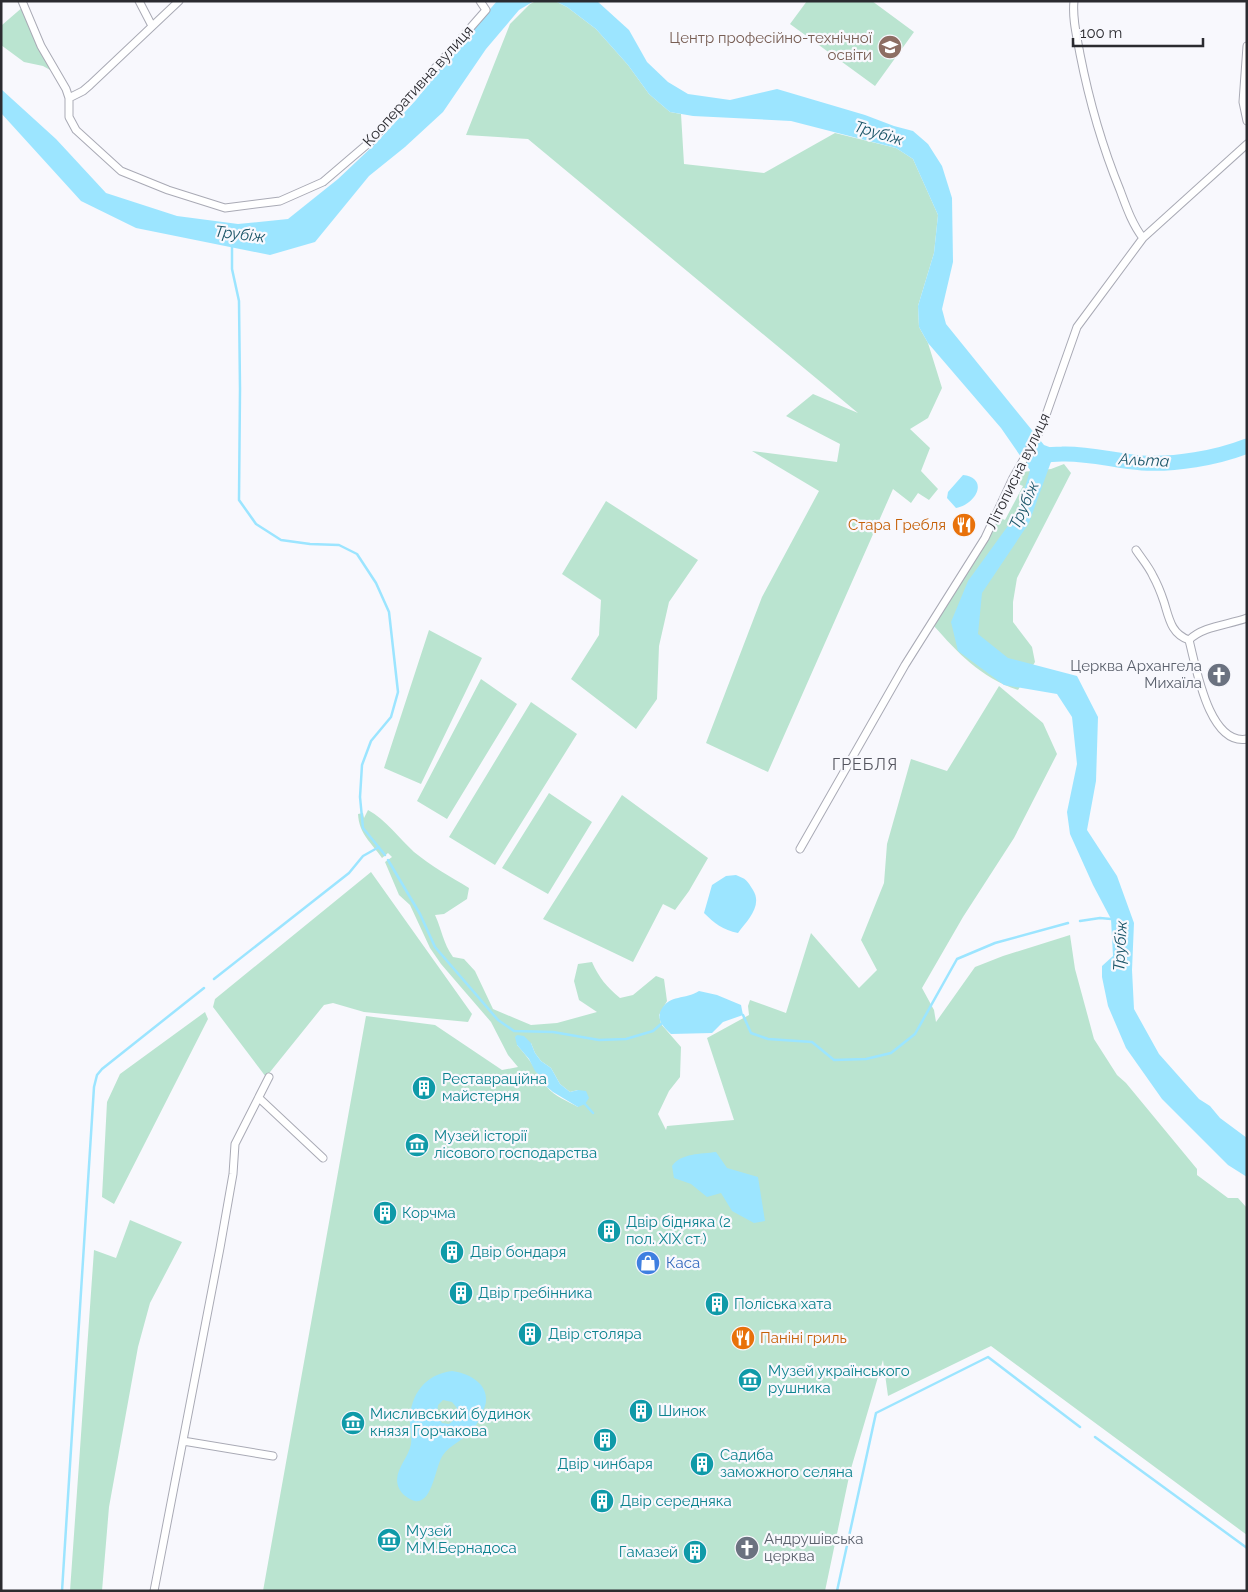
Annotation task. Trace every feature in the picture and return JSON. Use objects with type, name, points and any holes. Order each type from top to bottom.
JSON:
[{"type":"street","name":"Кооперативна вулиця","points":[[22,1],[41,46],[66,89],[69,98],[72,126],[121,171],[168,190],[225,208],[280,201],[323,182],[371,140],[486,10],[480,1]]},
{"type":"street","points":[[139,1],[152,26]]},
{"type":"street","points":[[69,98],[90,85],[179,1]]},
{"type":"street","points":[[1074,1],[1076,33],[1097,122],[1122,195],[1143,238]]},
{"type":"street","points":[[1247,46],[1243,102],[1247,121]]},
{"type":"street","name":"Літописна вулиця","points":[[800,849],[906,666],[985,538],[1022,462],[1041,429],[1077,327],[1143,238],[1247,144]]},
{"type":"street","points":[[1136,550],[1153,576],[1163,597],[1168,618],[1176,633],[1189,640],[1202,691],[1215,721],[1228,736],[1237,739],[1247,739]]},
{"type":"street","points":[[1189,640],[1197,633],[1247,618]]},
{"type":"street","points":[[154,1591],[220,1248],[233,1174],[235,1144],[269,1077]]},
{"type":"street","points":[[258,1098],[323,1158]]},
{"type":"street","points":[[183,1441],[273,1456]]},
{"type":"green space","points":[[536,1],[555,1],[567,7],[596,29],[628,65],[649,94],[670,112],[681,114],[684,164],[764,173],[835,133],[896,148],[913,159],[938,215],[934,253],[918,306],[919,327],[928,343],[942,388],[928,418],[910,429],[930,448],[921,471],[938,489],[929,500],[918,493],[911,503],[893,489],[768,772],[706,743],[762,597],[819,491],[752,451],[837,462],[840,444],[786,416],[813,394],[858,413],[528,139],[466,135],[510,24],[530,4]]},
{"type":"green space","points":[[807,1],[872,1],[914,32],[875,86],[790,24]]},
{"type":"green space","points":[[24,6],[48,58],[61,76],[43,66],[24,62],[1,45],[2,25]]},
{"type":"green space","points":[[1064,464],[1071,473],[1017,578],[1013,602],[1013,622],[1032,647],[1035,662],[1018,690],[992,678],[971,664],[933,625],[998,517],[1005,520],[1023,486],[1016,483],[1021,472],[1051,469]]},
{"type":"green space","points":[[606,501],[698,560],[669,602],[659,646],[657,699],[636,729],[571,679],[599,635],[601,600],[562,574]]},
{"type":"green space","points":[[429,630],[482,658],[421,784],[384,768]]},
{"type":"green space","points":[[481,679],[517,704],[447,819],[417,801]]},
{"type":"green space","points":[[999,686],[1043,723],[1057,754],[1014,838],[963,917],[922,988],[934,1010],[936,1022],[975,967],[1070,935],[1075,969],[1094,1039],[1117,1075],[1126,1083],[1197,1169],[1197,1175],[1228,1198],[1238,1198],[1247,1208],[1247,1535],[991,1346],[888,1396],[883,1360],[850,1472],[825,1591],[263,1591],[366,1016],[435,1025],[502,1070],[518,1067],[508,1055],[491,1022],[441,964],[430,948],[410,905],[399,895],[385,862],[392,857],[388,853],[382,858],[366,838],[358,814],[363,813],[364,818],[368,810],[375,814],[414,852],[469,888],[467,899],[444,914],[435,915],[453,957],[464,959],[475,971],[493,1009],[531,1025],[557,1023],[597,1012],[579,1000],[574,981],[578,964],[592,962],[604,982],[620,998],[633,995],[656,976],[664,979],[667,1001],[659,1015],[661,1024],[681,1047],[680,1077],[669,1091],[658,1114],[666,1130],[667,1126],[734,1120],[707,1038],[749,1015],[748,1006],[750,1000],[786,1013],[811,933],[859,988],[877,970],[861,940],[884,883],[887,844],[911,759],[947,771]],"holes":[[[531,1043],[541,1061],[551,1068],[560,1084],[570,1092],[578,1090],[578,1107],[547,1087],[517,1045]]]},
{"type":"green space","points":[[531,702],[577,734],[495,865],[449,837]]},
{"type":"green space","points":[[549,793],[592,822],[548,894],[502,868]]},
{"type":"green space","points":[[622,795],[708,858],[689,891],[675,910],[663,904],[633,962],[543,919]]},
{"type":"green space","points":[[371,872],[472,1014],[468,1022],[364,1012],[333,1003],[324,1005],[266,1077],[213,1007],[215,999]]},
{"type":"green space","points":[[205,1012],[208,1019],[114,1204],[102,1197],[107,1102],[120,1074]]},
{"type":"green space","points":[[130,1220],[182,1242],[150,1303],[138,1347],[109,1507],[102,1591],[70,1591],[94,1250],[116,1258]]},
{"type":"water","name":"Трубіж","points":[[497,1],[534,1],[519,10],[486,49],[443,112],[405,147],[369,176],[315,242],[270,255],[136,228],[81,201],[1,113],[1,89],[56,139],[106,193],[177,216],[238,224],[288,219],[338,179],[375,144],[416,100],[450,56]]},
{"type":"water","name":"Трубіж","points":[[555,1],[597,1],[629,30],[647,62],[668,82],[688,94],[730,100],[777,89],[913,131],[928,144],[942,166],[952,198],[953,262],[942,309],[946,324],[1044,445],[1060,451],[1059,456],[1052,459],[1029,523],[982,593],[978,634],[1008,658],[1077,676],[1098,717],[1096,781],[1087,830],[1117,876],[1134,923],[1132,970],[1134,1009],[1159,1054],[1199,1099],[1210,1106],[1220,1118],[1247,1138],[1247,1177],[1228,1165],[1162,1099],[1126,1048],[1108,1006],[1102,977],[1102,966],[1113,956],[1111,919],[1070,834],[1067,812],[1077,764],[1072,717],[1057,694],[1004,685],[958,651],[951,622],[968,581],[1018,512],[1030,470],[1001,428],[928,343],[919,327],[918,306],[934,253],[938,215],[913,159],[896,148],[791,121],[693,116],[670,112],[649,94],[628,65],[596,29],[567,7]]},
{"type":"water","points":[[963,475],[971,477],[976,481],[977,491],[970,502],[956,508],[947,498],[948,492]]},
{"type":"water","points":[[736,875],[749,884],[756,896],[753,913],[738,933],[719,926],[704,913],[712,885],[726,876]]},
{"type":"water","points":[[699,991],[717,995],[741,1005],[743,1015],[723,1022],[712,1033],[671,1034],[660,1021],[661,1010],[673,999]]},
{"type":"water","points":[[517,1035],[524,1036],[531,1043],[535,1053],[541,1061],[551,1068],[560,1084],[570,1092],[586,1091],[589,1098],[585,1104],[578,1107],[547,1087],[545,1081],[535,1071],[529,1059],[517,1045],[515,1037]]},
{"type":"water","points":[[716,1152],[727,1168],[758,1177],[765,1221],[754,1223],[732,1211],[721,1193],[707,1197],[691,1184],[674,1178],[672,1166],[676,1162],[686,1156]]},
{"type":"water","points":[[458,1372],[470,1376],[480,1383],[485,1394],[486,1404],[472,1431],[449,1448],[443,1455],[426,1497],[415,1501],[402,1493],[397,1480],[400,1468],[411,1444],[411,1411],[416,1394],[421,1387],[434,1376]],"holes":[[[443,1400],[452,1402],[457,1408],[455,1419],[449,1424],[442,1423],[437,1416],[438,1405]]]},
{"type":"waterway","name":"Трубіж","points":[[232,246],[232,269],[239,301],[239,500],[256,524],[281,540],[339,545],[357,554],[376,583],[389,612],[398,692],[391,717],[371,741],[362,765],[360,797],[363,828],[385,855]]},
{"type":"waterway","name":"Альта","points":[[1039,456],[1072,454],[1142,463],[1168,463],[1209,457],[1247,446]]},
{"type":"waterway","points":[[214,979],[349,873],[363,856],[379,847]]},
{"type":"waterway","points":[[388,860],[420,914],[435,947],[498,1020],[514,1031],[553,1032],[599,1040],[626,1039],[653,1031],[661,1024]]},
{"type":"waterway","name":"Трубіж","points":[[1080,921],[1100,918],[1111,919]]},
{"type":"waterway","points":[[743,1015],[751,1033],[768,1039],[812,1042],[834,1060],[866,1059],[891,1053],[915,1034],[957,959],[995,943],[1068,923]]},
{"type":"waterway","points":[[62,1591],[94,1087],[97,1075],[102,1069],[204,988]]},
{"type":"waterway","points":[[584,1103],[593,1113]]},
{"type":"waterway","points":[[837,1591],[876,1413],[988,1357],[1080,1427]]},
{"type":"waterway","points":[[1095,1437],[1247,1548]]},
{"type":"place","name":"Центр професійно-технічної освіти","points":[[890,47]]},
{"type":"place","name":"Стара Гребля","points":[[964,525]]},
{"type":"place","name":"Церква Архангела Михаїла","points":[[1219,675]]},
{"type":"place","name":"Реставраційна майстерня","points":[[424,1088]]},
{"type":"place","name":"Музей історії лісового господарства","points":[[417,1145]]},
{"type":"place","name":"Корчма","points":[[385,1213]]},
{"type":"place","name":"Двір бідняка (2 пол. XIX ст.)","points":[[609,1231]]},
{"type":"place","name":"Двір бондаря","points":[[452,1252]]},
{"type":"place","name":"Каса","points":[[648,1263]]},
{"type":"place","name":"Двір гребінника","points":[[461,1293]]},
{"type":"place","name":"Поліська хата","points":[[717,1304]]},
{"type":"place","name":"Двір столяра","points":[[530,1334]]},
{"type":"place","name":"Паніні гриль","points":[[743,1338]]},
{"type":"place","name":"Музей українського рушника","points":[[750,1380]]},
{"type":"place","name":"Шинок","points":[[641,1411]]},
{"type":"place","name":"Мисливський будинок князя Горчакова","points":[[353,1423]]},
{"type":"place","name":"Двір чинбаря","points":[[605,1440]]},
{"type":"place","name":"Садиба заможного селяна","points":[[702,1464]]},
{"type":"place","name":"Двір середняка","points":[[602,1501]]},
{"type":"place","name":"Музей М.М.Бернадоса","points":[[389,1540]]},
{"type":"place","name":"Андрушівська церква","points":[[747,1548]]},
{"type":"place","name":"Гамазей","points":[[695,1552]]},
{"type":"district","name":"ГРЕБЛЯ","points":[[865,764]]}]
